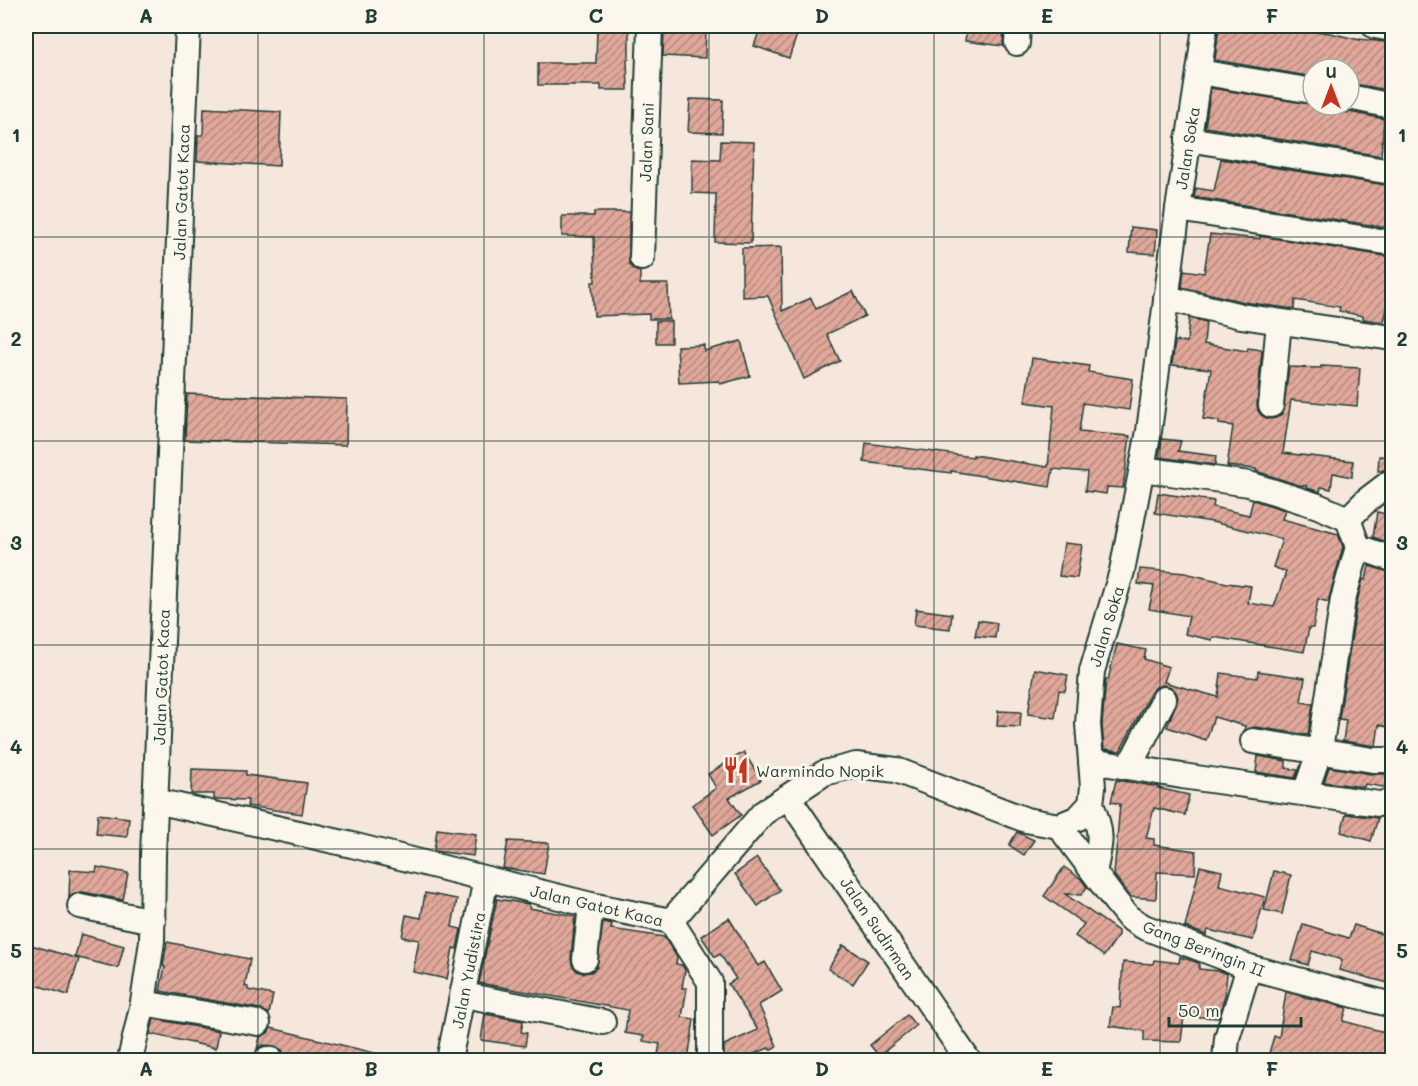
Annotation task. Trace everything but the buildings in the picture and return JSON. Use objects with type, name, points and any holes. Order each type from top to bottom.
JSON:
[{"type":"street","name":"Jalan Gatot Kaca","points":[[188,26],[156,801],[352,845],[591,905],[671,921]]},
{"type":"street","name":"Jalan Sani","points":[[642,258],[650,26]]},
{"type":"street","name":"Jalan Soka","points":[[1091,804],[1093,787],[1088,724],[1092,671],[1122,571],[1142,469],[1205,26]]},
{"type":"street","points":[[1375,26],[1392,29]]},
{"type":"street","points":[[1200,72],[1301,89]]},
{"type":"street","points":[[1361,100],[1392,106]]},
{"type":"street","points":[[1188,139],[1392,172]]},
{"type":"street","points":[[1178,209],[1392,243]]},
{"type":"street","points":[[1166,298],[1279,323],[1392,338]]},
{"type":"street","points":[[1271,405],[1279,323]]},
{"type":"street","points":[[1142,469],[1249,484],[1318,506],[1348,519],[1358,547],[1344,599],[1320,750],[1305,793]]},
{"type":"street","points":[[1348,519],[1367,500],[1392,481]]},
{"type":"street","points":[[1358,547],[1392,559]]},
{"type":"street","points":[[1126,767],[1134,757],[1164,699]]},
{"type":"street","points":[[1253,741],[1373,760],[1392,760]]},
{"type":"street","points":[[1091,761],[1379,804],[1392,802]]},
{"type":"street","points":[[710,1060],[710,982],[671,921],[763,813],[824,773],[856,765],[896,770],[1026,820],[1059,826],[1078,818],[1091,804],[1100,826],[1101,844],[1095,872]]},
{"type":"street","name":"Jalan Sudirman","points":[[788,796],[968,1060]]},
{"type":"street","points":[[130,1060],[143,1003],[153,921],[156,801]]},
{"type":"street","name":"Gang Beringin II","points":[[1059,826],[1128,918],[1144,927],[1249,967],[1392,1005]]},
{"type":"street","name":"Jalan Yudistira","points":[[449,1060],[486,879]]},
{"type":"street","points":[[585,959],[591,905]]},
{"type":"street","points":[[80,906],[153,921]]},
{"type":"street","points":[[1225,1060],[1227,1038],[1249,967]]},
{"type":"street","points":[[464,995],[603,1022]]},
{"type":"street","points":[[143,1003],[258,1023]]},
{"type":"place","name":"Warmindo Nopik","points":[[736,770]]}]
